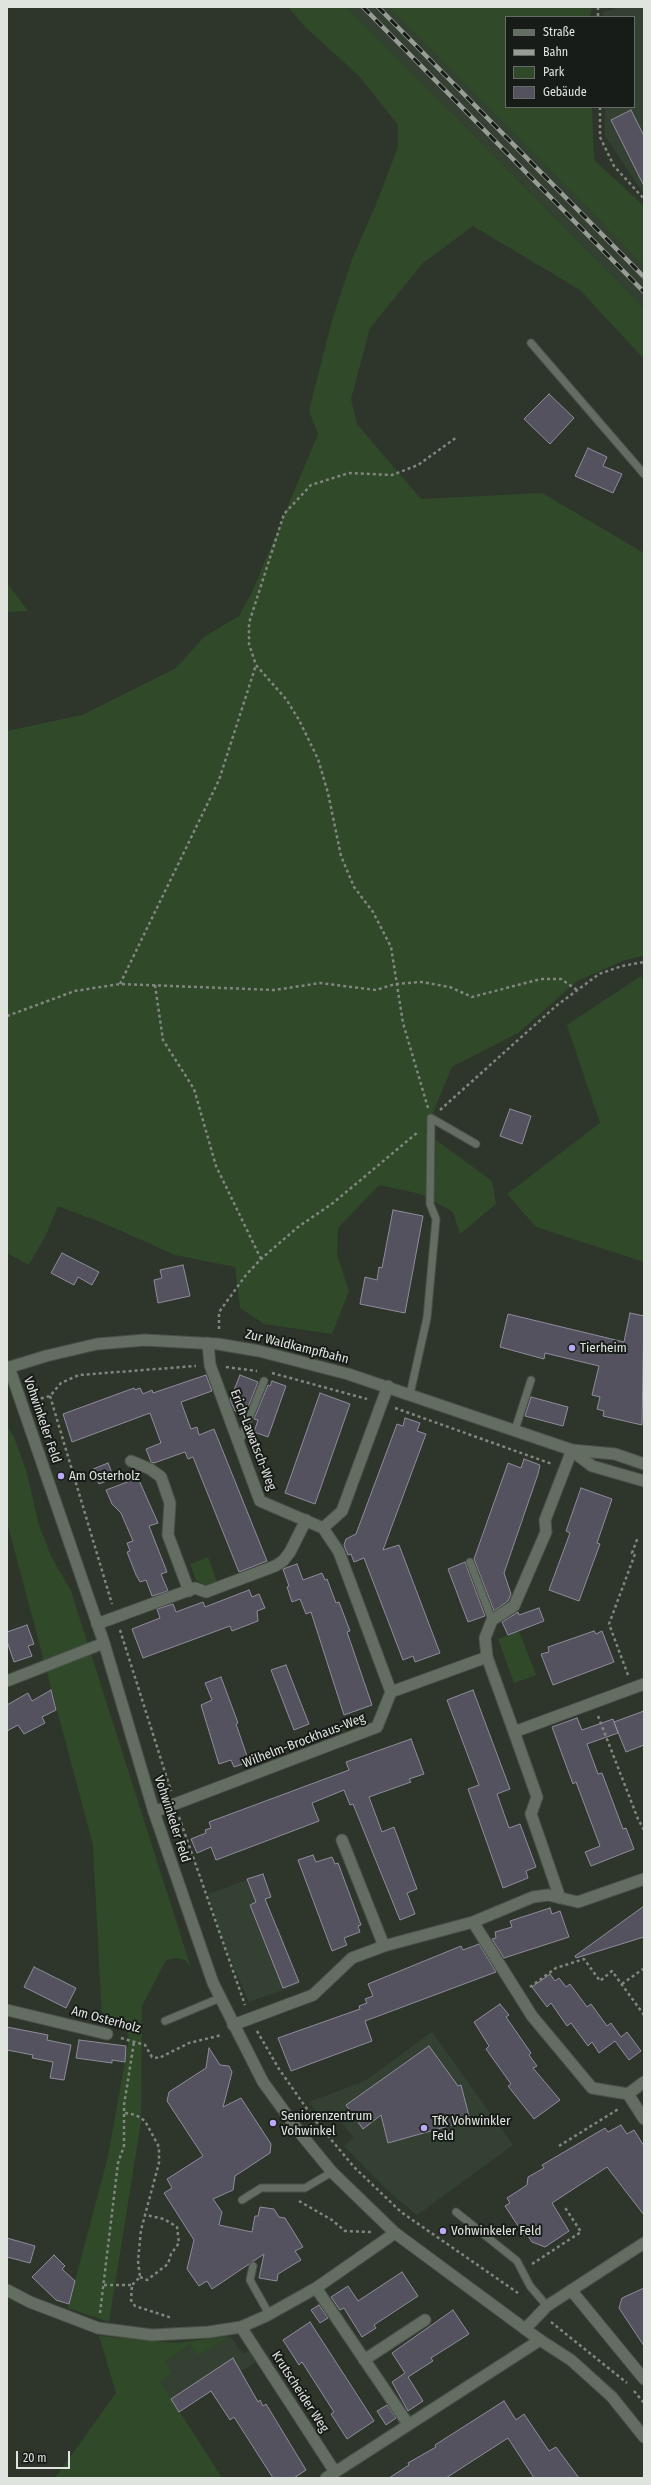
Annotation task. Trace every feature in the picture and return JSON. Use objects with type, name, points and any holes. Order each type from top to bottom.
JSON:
[{"type":"street","name":"Zur Waldkampfbahn","points":[[8,1366],[97,1344],[145,1340],[213,1343],[295,1359],[388,1386],[572,1450],[615,1454],[644,1464]]},
{"type":"street","name":"Erich-Lawatsch-Weg","points":[[213,1343],[210,1365],[260,1501],[323,1528]]},
{"type":"street","name":"Vohwinkeler Feld","points":[[8,1366],[104,1643],[154,1812],[220,1998],[234,2028],[263,2082],[300,2133],[332,2172],[395,2233],[525,2330],[571,2360],[612,2397],[644,2437]]},
{"type":"street","points":[[388,1386],[342,1511],[323,1528],[339,1552],[392,1692],[487,1657]]},
{"type":"street","name":"Zur Waldkampfbahn","points":[[572,1450],[592,1466],[644,1481]]},
{"type":"street","points":[[560,1898],[531,1814],[536,1798],[487,1657],[485,1638],[492,1620],[514,1606],[546,1532],[545,1520],[572,1450]]},
{"type":"street","points":[[131,1461],[150,1469],[161,1477],[170,1503],[168,1535],[189,1591]]},
{"type":"street","points":[[97,1624],[195,1588],[206,1592],[283,1561],[290,1552],[306,1520]]},
{"type":"street","points":[[7,1682],[104,1643]]},
{"type":"street","points":[[514,1732],[639,1686]]},
{"type":"street","name":"Wilhelm-Brockhaus-Weg","points":[[154,1812],[377,1727],[392,1692]]},
{"type":"street","points":[[342,1840],[384,1946]]},
{"type":"street","points":[[234,2028],[250,2018],[313,1995],[352,1958],[384,1946],[473,1922],[533,1897],[548,1895],[578,1902],[644,1879]]},
{"type":"street","points":[[473,1922],[532,2016],[592,2088],[628,2094],[644,2082]]},
{"type":"street","name":"Am Osterholz","points":[[7,2010],[107,2034]]},
{"type":"street","points":[[628,2094],[644,2119]]},
{"type":"street","points":[[7,2290],[98,2328],[124,2332],[178,2335],[241,2327],[269,2314],[316,2288],[395,2233]]},
{"type":"street","points":[[525,2330],[545,2308],[644,2243]]},
{"type":"street","points":[[316,2288],[408,2424]]},
{"type":"street","points":[[571,2290],[644,2379]]},
{"type":"street","points":[[364,2360],[425,2320]]},
{"type":"street","name":"Krutscheider Weg","points":[[241,2327],[335,2472]]},
{"type":"street","points":[[326,2478],[540,2340]]},
{"type":"lane","points":[[531,343],[644,474]]},
{"type":"lane","points":[[410,1394],[427,1318],[436,1219],[430,1204],[430,1118],[476,1144]]},
{"type":"lane","points":[[515,1430],[531,1380]]},
{"type":"lane","points":[[239,1443],[264,1381]]},
{"type":"lane","points":[[470,1562],[492,1620]]},
{"type":"lane","points":[[165,2022],[220,1998]]},
{"type":"lane","points":[[242,2200],[261,2188],[305,2188],[332,2172]]},
{"type":"lane","points":[[456,2212],[517,2261],[545,2308]]},
{"type":"lane","points":[[253,2266],[250,2280],[269,2314]]},
{"type":"path","points":[[600,108],[600,137],[614,166],[644,199]]},
{"type":"path","points":[[430,1118],[402,1023],[388,941],[373,912],[354,887],[341,856],[328,793],[318,760],[286,699],[256,665],[249,644],[249,623],[284,514],[311,485],[349,473],[392,475],[418,465],[457,437]]},
{"type":"path","points":[[120,984],[219,780],[256,665]]},
{"type":"path","points":[[213,1343],[219,1312],[246,1274],[261,1259],[298,1227],[333,1203],[418,1132],[430,1118],[556,1006],[599,974],[622,966],[644,962]]},
{"type":"path","points":[[7,1016],[75,991],[120,984],[275,990],[320,984],[376,990],[396,984],[421,982],[450,987],[472,996],[541,979],[561,979],[577,990]]},
{"type":"path","points":[[155,985],[163,1040],[194,1089],[216,1166],[261,1259]]},
{"type":"path","points":[[22,1404],[50,1396],[61,1383],[79,1375],[210,1365],[279,1373],[381,1403],[565,1468]]},
{"type":"path","points":[[50,1396],[115,1617],[175,1804],[250,2018],[279,2069],[314,2119],[354,2167],[401,2212],[545,2308],[553,2325],[584,2347],[627,2384],[644,2403]]},
{"type":"path","points":[[638,1537],[632,1553],[635,1554],[609,1624],[639,1686]]},
{"type":"path","points":[[593,1703],[644,1830]]},
{"type":"path","points":[[518,1995],[556,1968],[584,1959],[600,1981],[612,1972],[644,2015]]},
{"type":"path","points":[[622,1984],[643,1969]]},
{"type":"path","name":"Am Osterholz","points":[[107,2034],[145,2045],[152,2057],[159,2058],[189,2043],[234,2028]]},
{"type":"path","points":[[98,2328],[118,2163],[124,2146],[124,2106],[134,2042]]},
{"type":"path","points":[[559,2146],[622,2106],[628,2094]]},
{"type":"path","points":[[125,2113],[136,2115],[145,2121],[159,2147],[159,2163],[141,2230],[138,2261],[140,2277]]},
{"type":"path","points":[[287,2188],[302,2204],[332,2220],[345,2231],[395,2233]]},
{"type":"path","points":[[522,2271],[581,2232],[564,2206]]},
{"type":"path","points":[[140,2277],[147,2280],[168,2264],[171,2254],[179,2243],[177,2227],[164,2219],[146,2215]]},
{"type":"path","points":[[140,2277],[132,2285],[130,2295],[135,2306],[178,2319]]},
{"type":"path","points":[[104,2285],[132,2285]]},
{"type":"shaded area","points":[[347,7],[389,7],[644,266],[644,308]]},
{"type":"shaded area","points":[[620,7],[644,7],[644,194],[605,136],[605,108],[635,108],[635,16],[603,16],[603,12]]},
{"type":"shaded area","points":[[263,1874],[271,1897],[265,1899],[277,1929],[279,1928],[299,1984],[249,2002],[224,1944],[208,1894]]},
{"type":"shaded area","name":"TfK Vohwinkler Feld","points":[[432,2032],[513,2145],[417,2215],[387,2190],[344,2146],[354,2138],[332,2110],[321,2118],[309,2102],[365,2081]]},
{"type":"shaded area","points":[[230,2336],[243,2354],[250,2350],[257,2361],[179,2412],[160,2381],[172,2373],[165,2362],[191,2345],[198,2356]]},
{"type":"green space","points":[[288,7],[347,7],[644,308],[644,359],[580,290],[473,226],[423,263],[370,328],[351,399],[357,424],[421,499],[542,493],[644,553],[644,956],[625,960],[577,981],[518,1033],[452,1067],[425,1132],[492,1181],[496,1204],[460,1234],[453,1212],[421,1194],[379,1185],[338,1228],[337,1255],[349,1291],[332,1334],[264,1324],[240,1308],[235,1267],[175,1255],[110,1226],[58,1206],[46,1235],[29,1265],[7,1253],[7,731],[82,715],[176,668],[204,637],[239,616],[252,592],[318,434],[309,411],[331,324],[352,259],[375,207],[398,147],[398,125],[359,76],[305,27]]},
{"type":"green space","points":[[389,7],[592,7],[590,16],[505,16],[505,108],[592,108],[594,160],[644,206],[644,266]]},
{"type":"green space","points":[[7,583],[28,611],[7,612]]},
{"type":"green space","points":[[641,976],[644,981],[644,1262],[536,1227],[507,1194],[600,1123],[567,1025]]},
{"type":"green space","points":[[7,1426],[14,1437],[26,1470],[39,1525],[51,1556],[71,1591],[191,1968],[185,1960],[176,1958],[166,1960],[142,2006],[141,2122],[109,2322],[68,2308],[108,2156],[129,2039],[126,2025],[102,2021],[93,1845],[7,1522]]},
{"type":"green space","points":[[208,1557],[217,1582],[208,1586],[196,1580],[190,1564]]},
{"type":"green space","points":[[519,1631],[536,1675],[514,1683],[498,1639]]},
{"type":"green space","points":[[99,2336],[176,2343],[230,2336],[198,2356],[190,2345],[165,2362],[172,2373],[160,2381],[222,2478],[55,2478],[116,2393]]},
{"type":"building","points":[[631,110],[644,136],[644,186],[611,120]]},
{"type":"building","points":[[549,394],[574,418],[550,444],[524,419]]},
{"type":"building","points":[[588,448],[607,457],[603,466],[622,474],[613,493],[575,476]]},
{"type":"building","points":[[510,1109],[531,1116],[522,1144],[500,1136]]},
{"type":"building","points":[[393,1210],[423,1216],[405,1313],[360,1304],[365,1277],[377,1280],[379,1267],[382,1268]]},
{"type":"building","points":[[62,1253],[99,1272],[92,1285],[78,1277],[74,1285],[51,1273]]},
{"type":"building","points":[[183,1265],[190,1296],[158,1303],[154,1280],[162,1278],[160,1270]]},
{"type":"building","points":[[630,1313],[644,1316],[642,1425],[603,1416],[604,1411],[597,1409],[600,1397],[592,1395],[599,1366],[545,1353],[544,1359],[500,1347],[508,1314],[624,1342]]},
{"type":"building","points":[[206,1375],[212,1391],[181,1402],[191,1429],[197,1427],[199,1435],[214,1429],[267,1561],[239,1572],[193,1457],[188,1459],[185,1452],[154,1463],[151,1462],[146,1449],[161,1443],[150,1413],[72,1442],[63,1414],[134,1388],[135,1390],[140,1388],[143,1394],[152,1390],[153,1393]]},
{"type":"building","points":[[240,1375],[258,1382],[245,1415],[235,1411],[230,1400]]},
{"type":"building","points":[[272,1381],[286,1386],[268,1437],[254,1432],[258,1420],[254,1419],[268,1385],[270,1386]]},
{"type":"building","points":[[320,1393],[350,1404],[315,1504],[285,1493]]},
{"type":"building","points":[[531,1397],[568,1407],[563,1426],[525,1416]]},
{"type":"building","points":[[405,1418],[420,1423],[417,1431],[426,1434],[383,1550],[399,1545],[440,1653],[415,1662],[413,1656],[403,1660],[364,1558],[354,1562],[351,1554],[348,1555],[344,1545],[346,1539],[356,1534],[397,1424],[403,1426]]},
{"type":"building","points":[[524,1459],[540,1465],[504,1573],[511,1594],[508,1601],[494,1611],[474,1559],[508,1463],[521,1468]]},
{"type":"building","points":[[108,1463],[114,1478],[99,1484],[93,1469]]},
{"type":"building","points":[[138,1478],[158,1523],[149,1526],[167,1572],[161,1574],[168,1591],[152,1596],[146,1580],[140,1582],[136,1575],[127,1552],[130,1551],[127,1543],[133,1541],[121,1513],[112,1504],[106,1490]]},
{"type":"building","points":[[581,1488],[612,1499],[597,1543],[600,1544],[579,1601],[549,1590],[570,1533],[566,1531]]},
{"type":"building","points":[[465,1562],[485,1616],[468,1622],[448,1569]]},
{"type":"building","points":[[297,1564],[303,1580],[322,1573],[325,1580],[327,1579],[336,1603],[339,1602],[350,1631],[347,1632],[372,1705],[344,1715],[311,1612],[306,1614],[300,1599],[292,1602],[287,1587],[289,1586],[283,1569]]},
{"type":"building","points":[[249,1590],[252,1597],[259,1594],[265,1608],[257,1611],[258,1621],[232,1631],[230,1626],[143,1658],[132,1629],[160,1618],[157,1609],[173,1604],[176,1612],[203,1602],[205,1607]]},
{"type":"building","points":[[539,1608],[544,1621],[508,1635],[502,1622],[518,1612],[519,1615]]},
{"type":"building","points":[[27,1625],[34,1644],[28,1646],[32,1656],[14,1662],[7,1641],[7,1632]]},
{"type":"building","points":[[594,1631],[596,1634],[602,1631],[614,1662],[553,1685],[541,1654],[549,1652],[548,1647]]},
{"type":"building","points":[[286,1665],[309,1724],[294,1730],[271,1670]]},
{"type":"building","points":[[221,1677],[238,1723],[236,1724],[249,1762],[234,1767],[231,1760],[219,1764],[201,1705],[212,1700],[205,1683]]},
{"type":"building","points":[[51,1690],[56,1710],[42,1717],[45,1723],[24,1734],[18,1725],[7,1731],[7,1705],[28,1693],[32,1701]]},
{"type":"building","points":[[473,1690],[510,1789],[497,1794],[509,1828],[520,1824],[536,1867],[526,1871],[528,1878],[503,1888],[468,1789],[479,1785],[447,1700]]},
{"type":"building","points":[[644,1711],[644,1745],[626,1752],[614,1722]]},
{"type":"building","points":[[577,1718],[582,1730],[613,1719],[618,1733],[587,1744],[598,1774],[602,1773],[623,1829],[626,1828],[634,1849],[591,1866],[585,1852],[600,1846],[576,1782],[573,1784],[552,1727]]},
{"type":"building","points":[[411,1739],[424,1774],[409,1779],[411,1782],[369,1797],[382,1832],[394,1827],[417,1889],[407,1893],[415,1914],[400,1920],[353,1804],[350,1805],[344,1790],[312,1803],[319,1821],[216,1860],[211,1847],[197,1853],[191,1839],[206,1833],[205,1830],[211,1828],[209,1822],[349,1770],[346,1762]]},
{"type":"building","points":[[313,1855],[316,1862],[332,1857],[335,1864],[338,1863],[361,1925],[358,1926],[360,1932],[344,1938],[347,1945],[332,1951],[298,1860]]},
{"type":"building","points":[[263,1874],[271,1897],[265,1899],[299,1982],[283,1988],[250,1905],[256,1902],[247,1879]]},
{"type":"building","points":[[644,1906],[644,1937],[576,1958],[575,1956]]},
{"type":"building","points":[[550,1908],[552,1914],[560,1911],[569,1937],[504,1958],[492,1939],[496,1938],[495,1932],[512,1927],[510,1921]]},
{"type":"building","points":[[479,1944],[496,1972],[365,2021],[372,2041],[291,2071],[278,2038],[360,2009],[359,2006],[367,2003],[365,1999],[373,1996],[368,1984],[461,1946],[463,1950]]},
{"type":"building","points":[[34,1967],[76,1988],[66,2008],[24,1987]]},
{"type":"building","points":[[550,1974],[555,1981],[559,1978],[566,1987],[570,1984],[587,2007],[591,2004],[607,2026],[611,2023],[621,2037],[627,2032],[641,2051],[629,2060],[615,2041],[599,2053],[592,2042],[588,2046],[571,2023],[567,2026],[551,2003],[547,2007],[532,1987]]},
{"type":"building","points":[[500,2004],[509,2015],[506,2017],[531,2053],[529,2055],[537,2066],[533,2068],[560,2100],[534,2119],[508,2086],[511,2084],[486,2049],[489,2046],[474,2022]]},
{"type":"building","points":[[7,2027],[48,2035],[47,2040],[71,2045],[64,2080],[50,2078],[53,2062],[32,2058],[33,2055],[7,2050]]},
{"type":"building","points":[[79,2040],[126,2046],[125,2062],[112,2060],[112,2063],[76,2058]]},
{"type":"building","points":[[429,2046],[458,2086],[461,2085],[470,2120],[388,2143],[381,2115],[363,2129],[346,2105]]},
{"type":"building","points":[[209,2048],[220,2065],[229,2066],[232,2072],[223,2107],[241,2098],[271,2144],[270,2153],[235,2176],[233,2190],[213,2199],[222,2212],[219,2225],[252,2232],[255,2216],[258,2216],[260,2207],[274,2209],[279,2217],[285,2218],[303,2247],[295,2251],[301,2260],[278,2274],[277,2281],[259,2278],[264,2254],[212,2289],[207,2281],[199,2286],[187,2269],[194,2240],[164,2193],[172,2188],[167,2179],[203,2156],[167,2101],[169,2092],[206,2068]]},
{"type":"building","points":[[621,2125],[627,2134],[634,2130],[644,2146],[644,2215],[607,2167],[552,2203],[569,2231],[545,2247],[532,2242],[528,2236],[524,2235],[505,2206],[510,2203],[507,2198],[527,2185],[528,2177],[544,2168],[542,2165],[605,2128],[608,2132]]},
{"type":"building","points":[[7,2238],[35,2246],[30,2263],[7,2257]]},
{"type":"building","points":[[54,2255],[65,2266],[62,2269],[75,2281],[69,2304],[56,2300],[32,2277]]},
{"type":"building","points":[[402,2272],[418,2296],[374,2325],[376,2328],[362,2337],[344,2308],[340,2310],[331,2297],[348,2286],[358,2301]]},
{"type":"building","points":[[644,2288],[644,2346],[619,2308],[622,2298]]},
{"type":"building","points":[[319,2305],[328,2318],[320,2323],[311,2310]]},
{"type":"building","points":[[453,2310],[469,2334],[431,2358],[433,2361],[408,2377],[423,2401],[408,2411],[392,2382],[405,2373],[392,2353]]},
{"type":"building","points":[[310,2322],[374,2421],[347,2439],[331,2414],[334,2412],[302,2362],[299,2365],[283,2340]]},
{"type":"building","points":[[233,2358],[258,2402],[260,2400],[263,2406],[266,2404],[306,2470],[294,2478],[273,2478],[234,2417],[230,2420],[211,2391],[179,2412],[171,2399]]},
{"type":"building","points":[[504,2401],[516,2420],[524,2414],[549,2451],[556,2447],[579,2478],[534,2478],[508,2438],[446,2478],[389,2478],[409,2465],[408,2463],[436,2447],[435,2445]]},
{"type":"building","points":[[387,2405],[396,2418],[386,2425],[377,2411]]},
{"type":"railway","points":[[363,7],[644,292]]},
{"type":"railway","points":[[378,7],[644,277]]},
{"type":"place","name":"Tierheim","points":[[572,1348]]},
{"type":"place","name":"Am Osterholz","points":[[61,1476]]},
{"type":"place","name":"Seniorenzentrum Vohwinkel","points":[[273,2123]]},
{"type":"place","name":"TfK Vohwinkler Feld","points":[[424,2128]]},
{"type":"place","name":"Vohwinkeler Feld","points":[[443,2231]]}]
